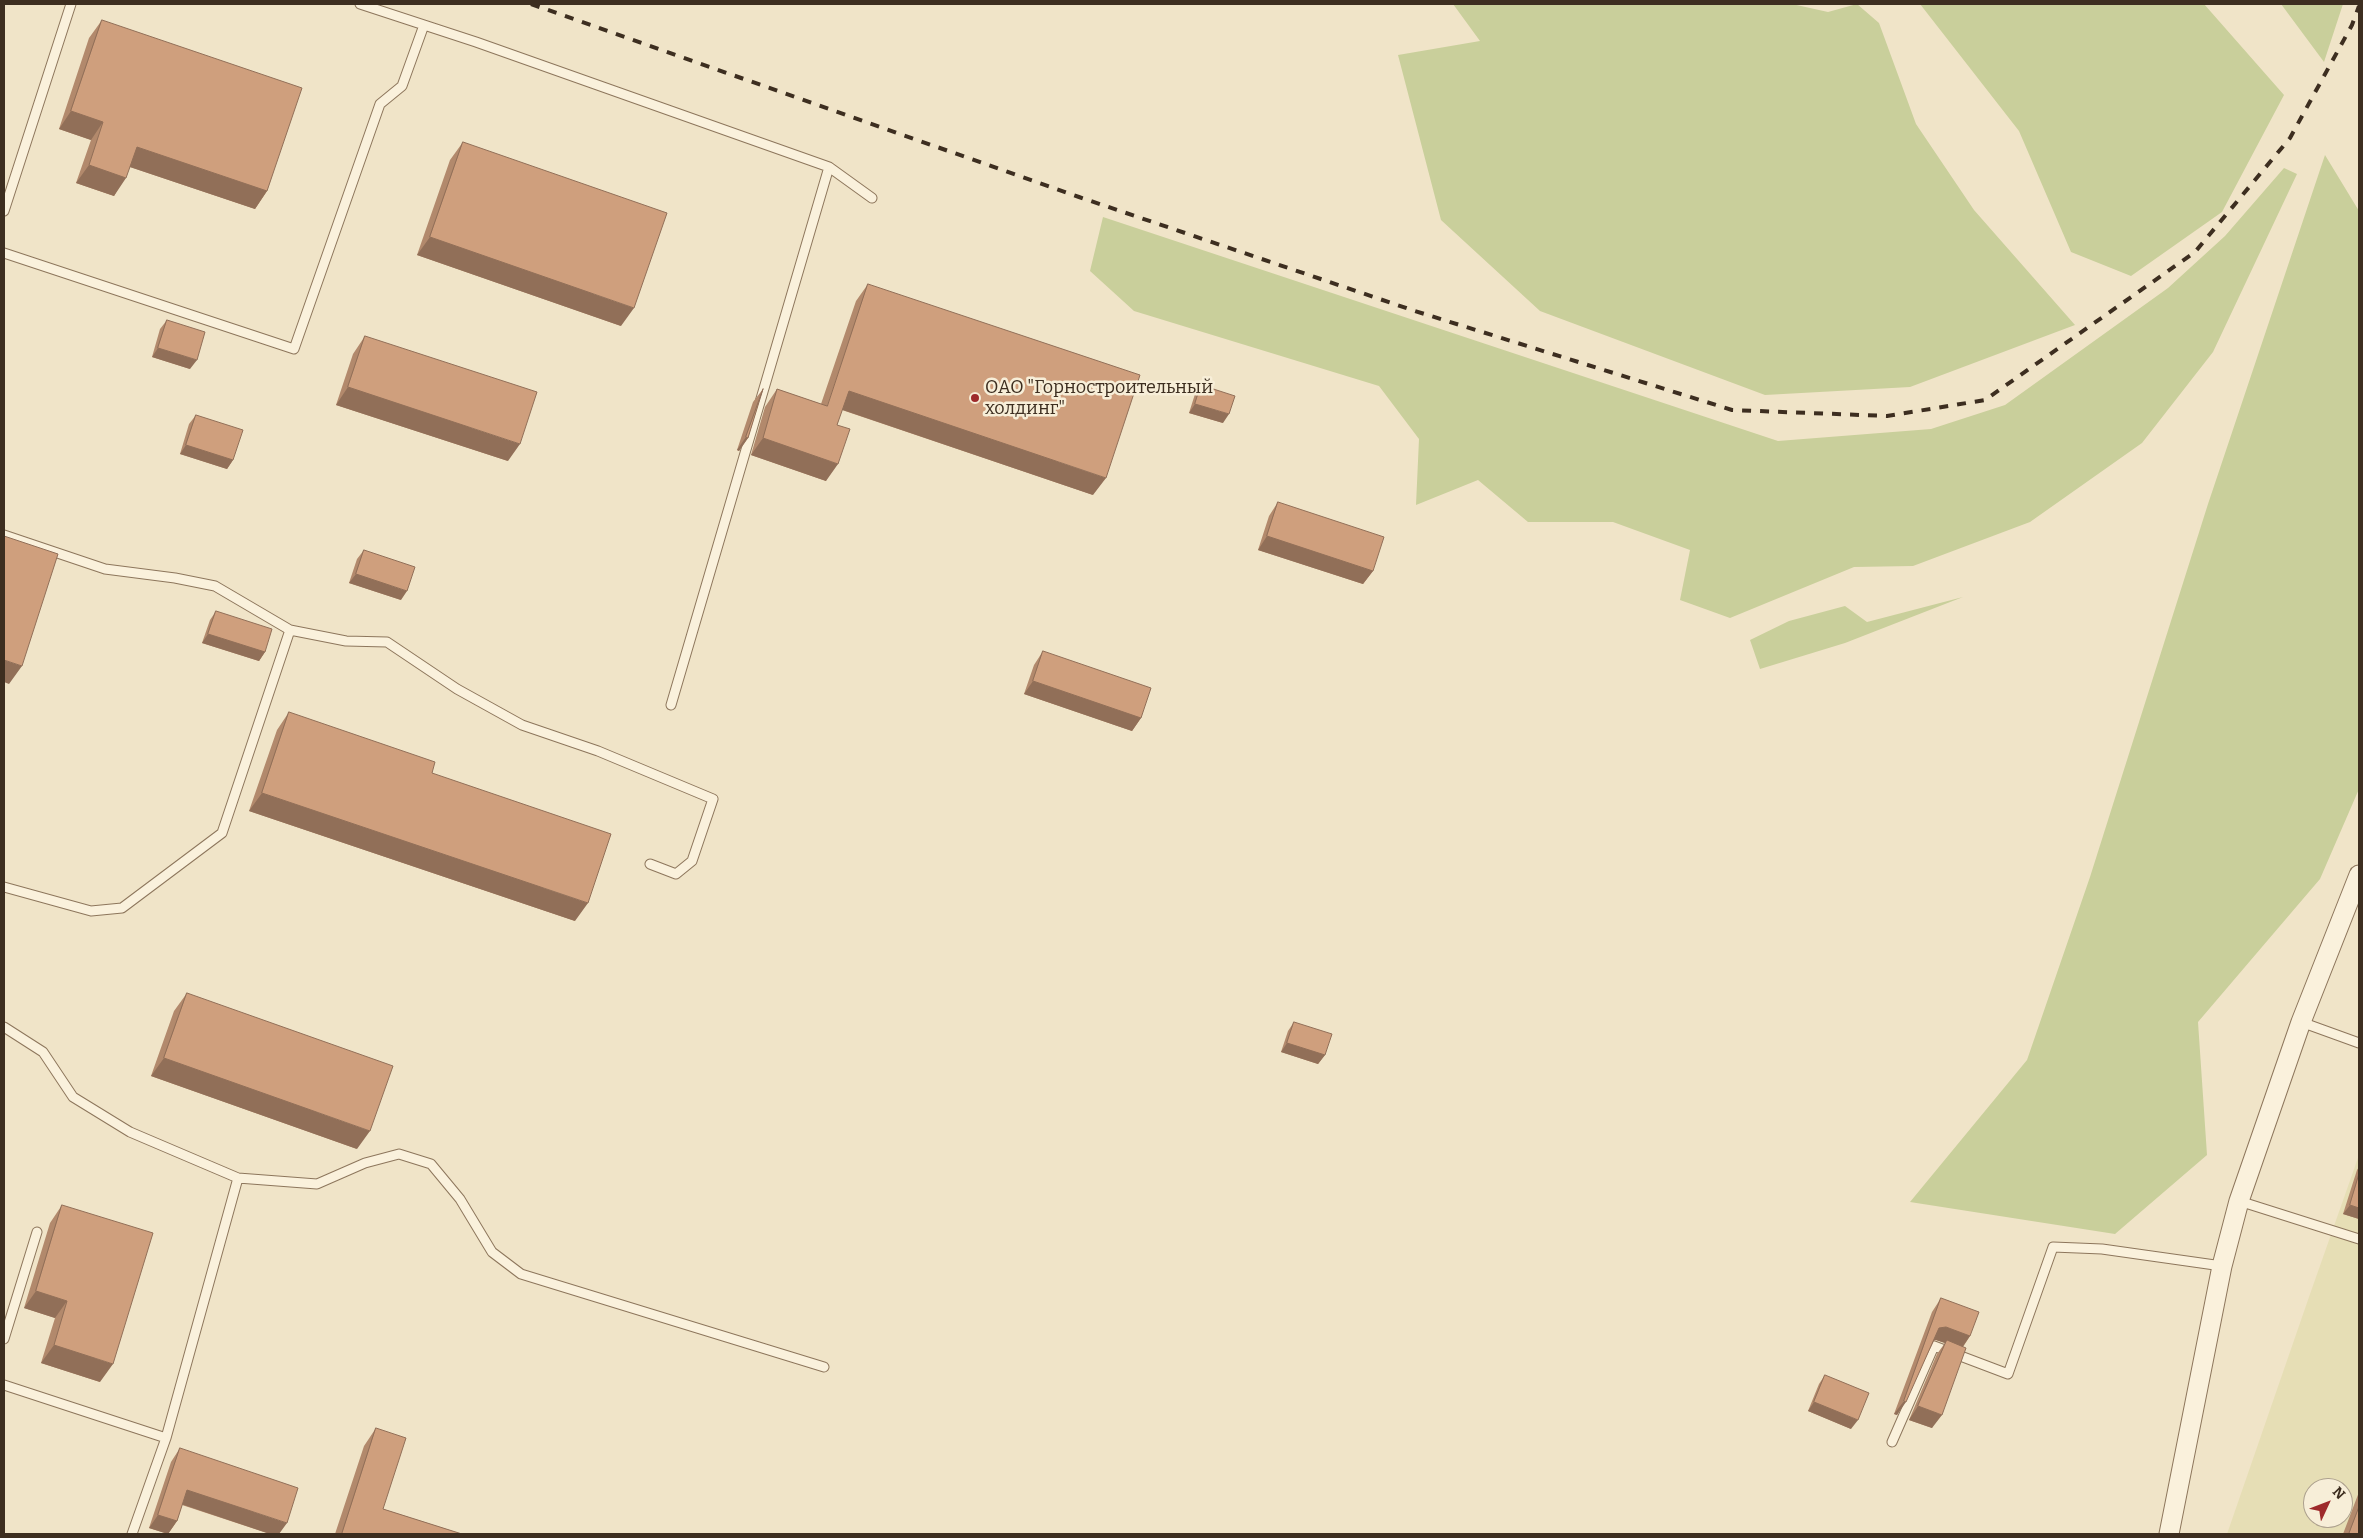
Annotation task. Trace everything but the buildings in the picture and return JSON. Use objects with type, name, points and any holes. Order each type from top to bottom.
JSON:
[{"type":"street","points":[[2169,1534],[2222,1266],[2239,1201],[2301,1022],[2359,875]]},
{"type":"lane","points":[[4,211],[71,4]]},
{"type":"lane","points":[[360,4],[829,167],[872,198]]},
{"type":"lane","points":[[4,253],[294,349],[380,104],[402,86],[424,25]]},
{"type":"lane","points":[[671,705],[829,167]]},
{"type":"lane","points":[[4,535],[105,570],[175,578],[215,586],[290,630],[346,641],[387,642],[457,688],[522,724],[598,751],[713,799],[692,861],[676,874],[650,864]]},
{"type":"lane","points":[[4,887],[91,911],[122,908],[222,833],[290,630]]},
{"type":"lane","points":[[2301,1022],[2359,1043]]},
{"type":"lane","points":[[4,1027],[43,1052],[73,1097],[130,1132],[238,1178],[317,1184],[365,1163],[399,1154],[431,1164],[460,1198],[492,1252],[521,1274],[824,1367]]},
{"type":"lane","points":[[132,1534],[166,1438],[238,1178]]},
{"type":"lane","points":[[2239,1201],[2359,1239]]},
{"type":"lane","points":[[4,1339],[37,1232]]},
{"type":"lane","points":[[1892,1442],[1934,1346],[2008,1374],[2053,1247],[2102,1248],[2222,1266]]},
{"type":"lane","points":[[4,1385],[166,1438]]},
{"type":"shaded area","points":[[2359,1155],[2359,1534],[2227,1534],[2309,1297]]},
{"type":"green space","points":[[1453,4],[1792,4],[1828,12],[1857,4],[1879,23],[1916,124],[1974,210],[2075,325],[1910,387],[1765,395],[1540,311],[1441,220],[1398,55],[1480,41]]},
{"type":"green space","points":[[1920,4],[2204,4],[2284,95],[2222,212],[2131,276],[2071,252],[2019,131]]},
{"type":"green space","points":[[2281,4],[2343,4],[2324,62]]},
{"type":"green space","points":[[2325,155],[2359,211],[2359,789],[2320,879],[2198,1022],[2207,1155],[2115,1234],[1910,1202],[2027,1060],[2090,877],[2208,504]]},
{"type":"green space","points":[[2284,168],[2297,174],[2213,352],[2142,443],[2030,522],[1913,566],[1854,567],[1730,618],[1680,600],[1690,550],[1613,522],[1528,522],[1478,480],[1416,505],[1419,439],[1379,386],[1134,311],[1090,271],[1103,217],[1778,441],[1931,429],[2005,405],[2168,288],[2225,236]]},
{"type":"green space","points":[[1963,597],[1845,643],[1760,669],[1750,640],[1789,621],[1845,606],[1867,622]]},
{"type":"railway","points":[[531,4],[1079,197],[1415,311],[1732,410],[1887,416],[1985,400],[2195,252],[2290,138],[2352,25],[2359,6]]},
{"type":"place","name":"ОАО \"Горностроительный холдинг\"","points":[[975,398]]}]
